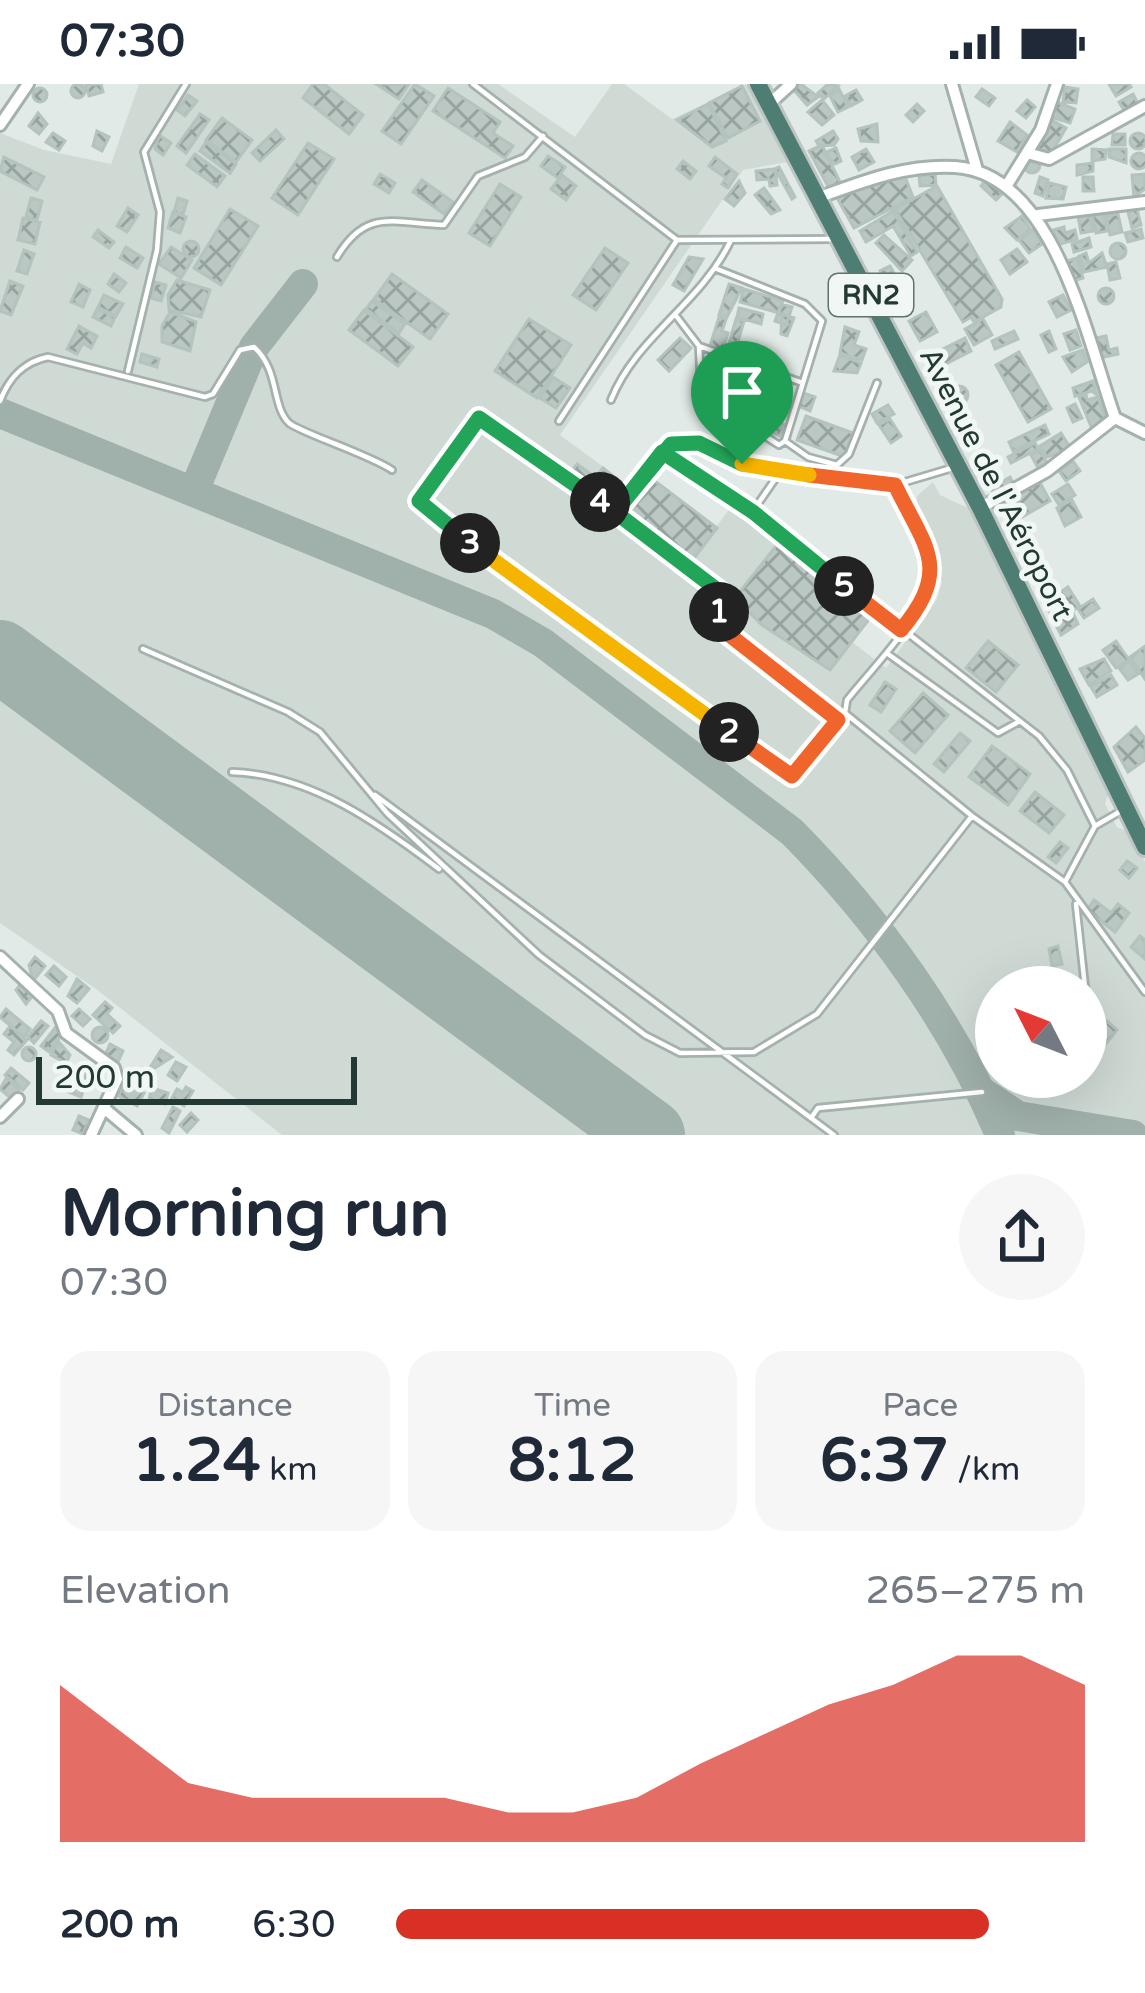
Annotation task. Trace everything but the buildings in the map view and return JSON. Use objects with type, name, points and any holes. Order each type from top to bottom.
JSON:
[{"type":"highway","name":"Avenue de l'Aéroport","points":[[758,84],[980,508],[1145,847]]},
{"type":"street","points":[[0,125],[28,84]]},
{"type":"street","points":[[769,104],[791,84]]},
{"type":"street","points":[[952,84],[976,170]]},
{"type":"street","points":[[1007,185],[1027,153],[1057,84]]},
{"type":"street","points":[[1027,153],[1049,160],[1145,106]]},
{"type":"street","points":[[820,197],[904,170],[976,170],[1007,185],[1038,215],[1115,418],[1145,433]]},
{"type":"street","points":[[1038,215],[1145,202]]},
{"type":"street","points":[[980,508],[1047,471],[1115,418]]},
{"type":"street","points":[[0,957],[58,1010],[66,1033],[114,1068],[116,1079],[91,1135]]},
{"type":"street","points":[[0,1117],[19,1099]]},
{"type":"street","points":[[105,1109],[136,1135]]},
{"type":"lane","points":[[127,374],[157,250],[160,212],[144,152],[186,84]]},
{"type":"lane","points":[[473,84],[677,240],[842,239]]},
{"type":"lane","points":[[337,257],[352,231],[375,222],[444,225],[478,176],[525,157],[543,136]]},
{"type":"lane","points":[[559,421],[677,240]]},
{"type":"lane","points":[[611,400],[628,365],[717,269],[730,242]]},
{"type":"lane","points":[[699,346],[701,387],[749,428],[779,445],[785,441],[822,331],[816,312],[717,269]]},
{"type":"lane","points":[[677,317],[699,346],[803,383]]},
{"type":"lane","points":[[0,401],[16,373],[32,360],[48,357],[205,397],[213,394],[240,350],[254,347],[272,367],[284,416],[294,427],[346,443],[392,470]]},
{"type":"lane","points":[[785,441],[808,457],[837,465],[845,461],[877,383]]},
{"type":"lane","points":[[479,418],[615,512],[724,595],[718,626],[838,715],[797,774],[787,774],[419,501],[479,418]]},
{"type":"lane","points":[[615,512],[662,452],[681,441],[699,443],[742,464],[780,472],[895,485],[958,467]]},
{"type":"lane","points":[[662,452],[753,512],[1020,721],[1067,770],[1095,826]]},
{"type":"lane","points":[[753,512],[780,472]]},
{"type":"lane","points":[[895,485],[932,566],[927,596],[847,700],[848,719],[1065,882],[1076,904],[1145,992]]},
{"type":"lane","points":[[142,649],[288,712],[320,733],[454,879],[539,955],[645,1035],[680,1053],[754,1052],[817,1014],[972,816]]},
{"type":"lane","points":[[886,652],[998,733],[1020,721]]},
{"type":"lane","points":[[232,772],[268,773],[329,798],[375,821],[454,879]]},
{"type":"lane","points":[[370,791],[834,1135]]},
{"type":"lane","points":[[1065,882],[1095,826],[1126,808]]},
{"type":"lane","points":[[1076,904],[1083,966]]},
{"type":"lane","points":[[811,1118],[818,1108],[975,1093]]},
{"type":"shaded area","points":[[139,84],[498,84],[575,137],[612,84],[624,84],[672,119],[747,84],[787,162],[743,170],[560,435],[639,493],[651,478],[716,527],[731,507],[873,614],[852,642],[886,668],[937,599],[942,582],[918,516],[917,496],[933,482],[940,495],[970,509],[1110,788],[1105,804],[1117,827],[1130,833],[1145,862],[1145,1135],[282,1135],[96,989],[0,923],[0,133],[44,150],[111,164]]},
{"type":"taxiway","points":[[194,491],[254,347],[303,284]]},
{"type":"taxiway","points":[[0,413],[493,614],[543,643],[792,832],[823,865],[911,974],[960,1053],[1000,1135]]},
{"type":"taxiway","points":[[991,1098],[1018,1116],[1133,1135]]},
{"type":"runway","points":[[0,656],[649,1135]]},
{"type":"route","points":[[742,464],[699,443],[671,444],[662,452],[615,512],[724,595],[725,604],[716,616],[718,626],[838,715],[835,726],[792,776],[422,508],[419,501],[472,421],[479,418],[486,418],[615,512],[633,488],[662,452],[753,512],[901,630],[933,580],[932,566],[895,485],[742,464]]}]
